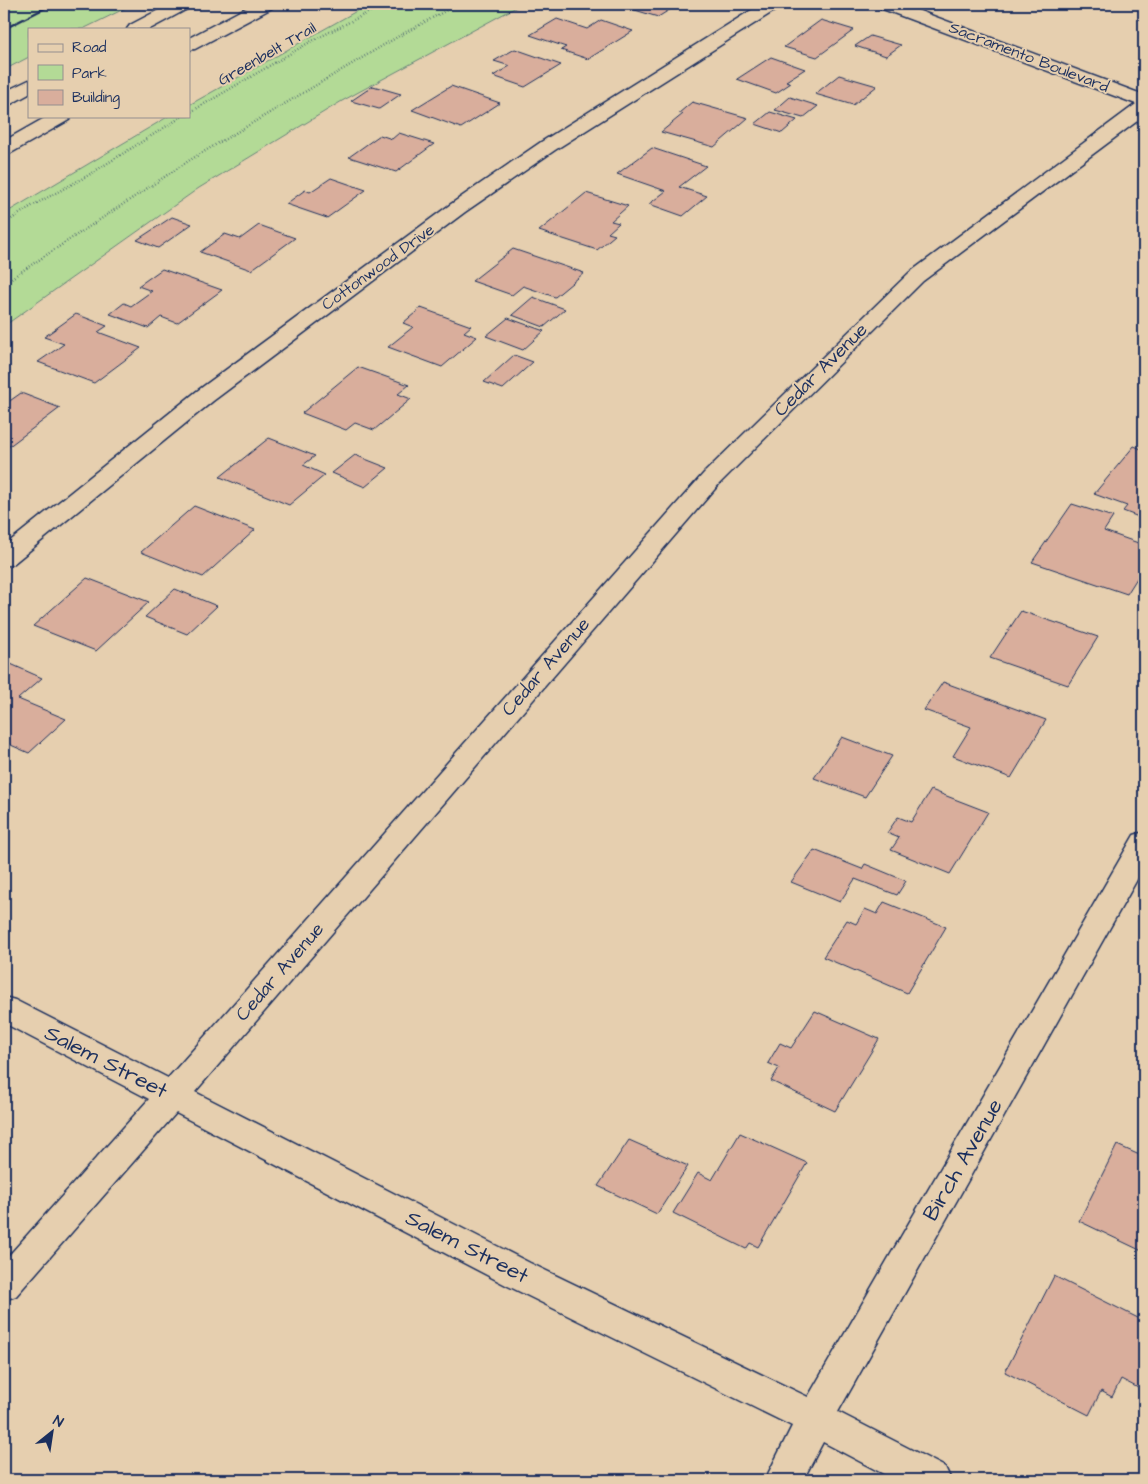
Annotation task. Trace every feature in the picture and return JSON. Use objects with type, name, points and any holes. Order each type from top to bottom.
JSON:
[{"type":"main road","points":[[138,28],[183,4]]},
{"type":"main road","points":[[190,44],[266,4]]},
{"type":"main road","name":"Cottonwood Drive","points":[[4,558],[205,396],[458,208],[548,146],[774,4]]},
{"type":"main road","name":"Sacramento Boulevard","points":[[886,4],[1144,101]]},
{"type":"main road","points":[[4,100],[28,87]]},
{"type":"main road","name":"Cedar Avenue","points":[[4,1285],[712,478],[916,277],[1144,107]]},
{"type":"main road","points":[[4,149],[58,118]]},
{"type":"main road","name":"Birch Avenue","points":[[784,1480],[815,1419],[1144,842]]},
{"type":"main road","name":"Salem Street","points":[[4,1009],[518,1274],[815,1419],[932,1480]]},
{"type":"path","name":"Greenbelt Trail","points":[[190,112],[310,42],[385,4]]},
{"type":"path","points":[[4,283],[190,160],[399,36],[458,4]]},
{"type":"path","points":[[4,224],[30,207],[87,176],[180,118]]},
{"type":"green space","points":[[4,4],[134,4],[85,28],[28,28],[28,58],[4,70]]},
{"type":"green space","points":[[369,4],[522,4],[342,101],[199,188],[4,326],[4,214],[166,118],[190,118],[190,104]]},
{"type":"building","points":[[615,4],[679,4],[658,17]]},
{"type":"building","points":[[557,19],[587,29],[601,20],[633,31],[588,59],[561,50],[566,47],[530,35]]},
{"type":"building","points":[[821,20],[854,30],[817,57],[784,47]]},
{"type":"building","points":[[870,36],[901,45],[886,56],[855,46]]},
{"type":"building","points":[[515,49],[561,65],[525,87],[493,76],[510,66],[494,61]]},
{"type":"building","points":[[771,57],[805,69],[786,81],[791,83],[776,93],[737,79]]},
{"type":"building","points":[[839,75],[877,86],[853,105],[815,94]]},
{"type":"building","points":[[373,86],[401,94],[379,109],[351,101]]},
{"type":"building","points":[[451,86],[500,103],[461,128],[412,110]]},
{"type":"building","points":[[790,97],[818,106],[803,118],[775,110]]},
{"type":"building","points":[[692,102],[748,118],[714,147],[661,132],[683,114],[679,113]]},
{"type":"building","points":[[770,112],[797,120],[782,133],[755,124]]},
{"type":"building","points":[[399,133],[434,144],[396,172],[349,157],[380,135],[392,139]]},
{"type":"building","points":[[652,148],[706,166],[679,187],[707,196],[683,216],[649,204],[666,191],[617,174]]},
{"type":"building","points":[[331,178],[366,190],[327,218],[286,204],[305,190],[310,192]]},
{"type":"building","points":[[586,193],[628,206],[611,221],[619,223],[608,233],[615,235],[597,250],[539,231]]},
{"type":"building","points":[[172,217],[192,224],[158,248],[137,240]]},
{"type":"building","points":[[259,225],[295,238],[251,270],[200,252],[225,234],[240,239]]},
{"type":"building","points":[[513,249],[584,273],[555,297],[523,286],[512,295],[472,281]]},
{"type":"building","points":[[162,269],[222,290],[177,323],[161,317],[148,328],[110,314],[124,303],[131,306],[152,291],[138,286]]},
{"type":"building","points":[[533,297],[565,309],[544,327],[512,315]]},
{"type":"building","points":[[421,308],[471,326],[464,332],[477,337],[442,367],[388,347],[413,327],[403,323]]},
{"type":"building","points":[[76,314],[107,326],[98,332],[141,348],[94,383],[38,362],[64,344],[44,337]]},
{"type":"building","points":[[508,318],[544,331],[523,350],[486,336]]},
{"type":"building","points":[[514,355],[533,362],[503,389],[484,382]]},
{"type":"building","points":[[358,367],[409,385],[398,394],[411,399],[374,430],[355,423],[346,430],[302,413]]},
{"type":"building","points":[[21,393],[60,408],[8,447],[4,445],[4,405]]},
{"type":"building","points":[[269,438],[315,456],[303,465],[325,475],[289,505],[220,477]]},
{"type":"building","points":[[1134,446],[1144,450],[1144,519],[1123,511],[1127,506],[1094,494]]},
{"type":"building","points":[[355,455],[388,468],[365,487],[332,473]]},
{"type":"building","points":[[1072,504],[1113,517],[1104,531],[1144,545],[1144,567],[1127,594],[1032,562]]},
{"type":"building","points":[[194,506],[255,530],[203,577],[141,552]]},
{"type":"building","points":[[87,578],[149,602],[96,651],[33,626]]},
{"type":"building","points":[[175,589],[217,606],[187,634],[145,617]]},
{"type":"building","points":[[1021,611],[1098,637],[1068,685],[990,658]]},
{"type":"building","points":[[4,661],[42,678],[18,699],[66,719],[29,753],[4,742]]},
{"type":"building","points":[[943,682],[1046,720],[1011,778],[953,756],[971,727],[924,710]]},
{"type":"building","points":[[842,737],[892,756],[865,797],[814,778]]},
{"type":"building","points":[[931,790],[988,812],[950,874],[891,850],[899,838],[887,833],[898,817],[911,822]]},
{"type":"building","points":[[814,850],[862,869],[865,864],[906,881],[897,895],[855,879],[840,902],[791,882]]},
{"type":"building","points":[[884,902],[946,927],[907,993],[823,957],[847,920],[856,924],[865,909],[877,914]]},
{"type":"building","points":[[815,1011],[879,1039],[835,1111],[771,1081],[779,1068],[768,1063],[780,1043],[791,1048]]},
{"type":"building","points":[[740,1133],[807,1163],[758,1247],[750,1243],[746,1249],[673,1213],[698,1173],[712,1180]]},
{"type":"building","points":[[629,1140],[688,1166],[657,1214],[598,1186]]},
{"type":"building","points":[[1117,1145],[1144,1157],[1144,1252],[1079,1221]]},
{"type":"building","points":[[1054,1276],[1144,1321],[1144,1380],[1140,1389],[1121,1379],[1112,1397],[1101,1391],[1089,1415],[1005,1372]]},
{"type":"railway","points":[[4,29],[53,4]]}]
